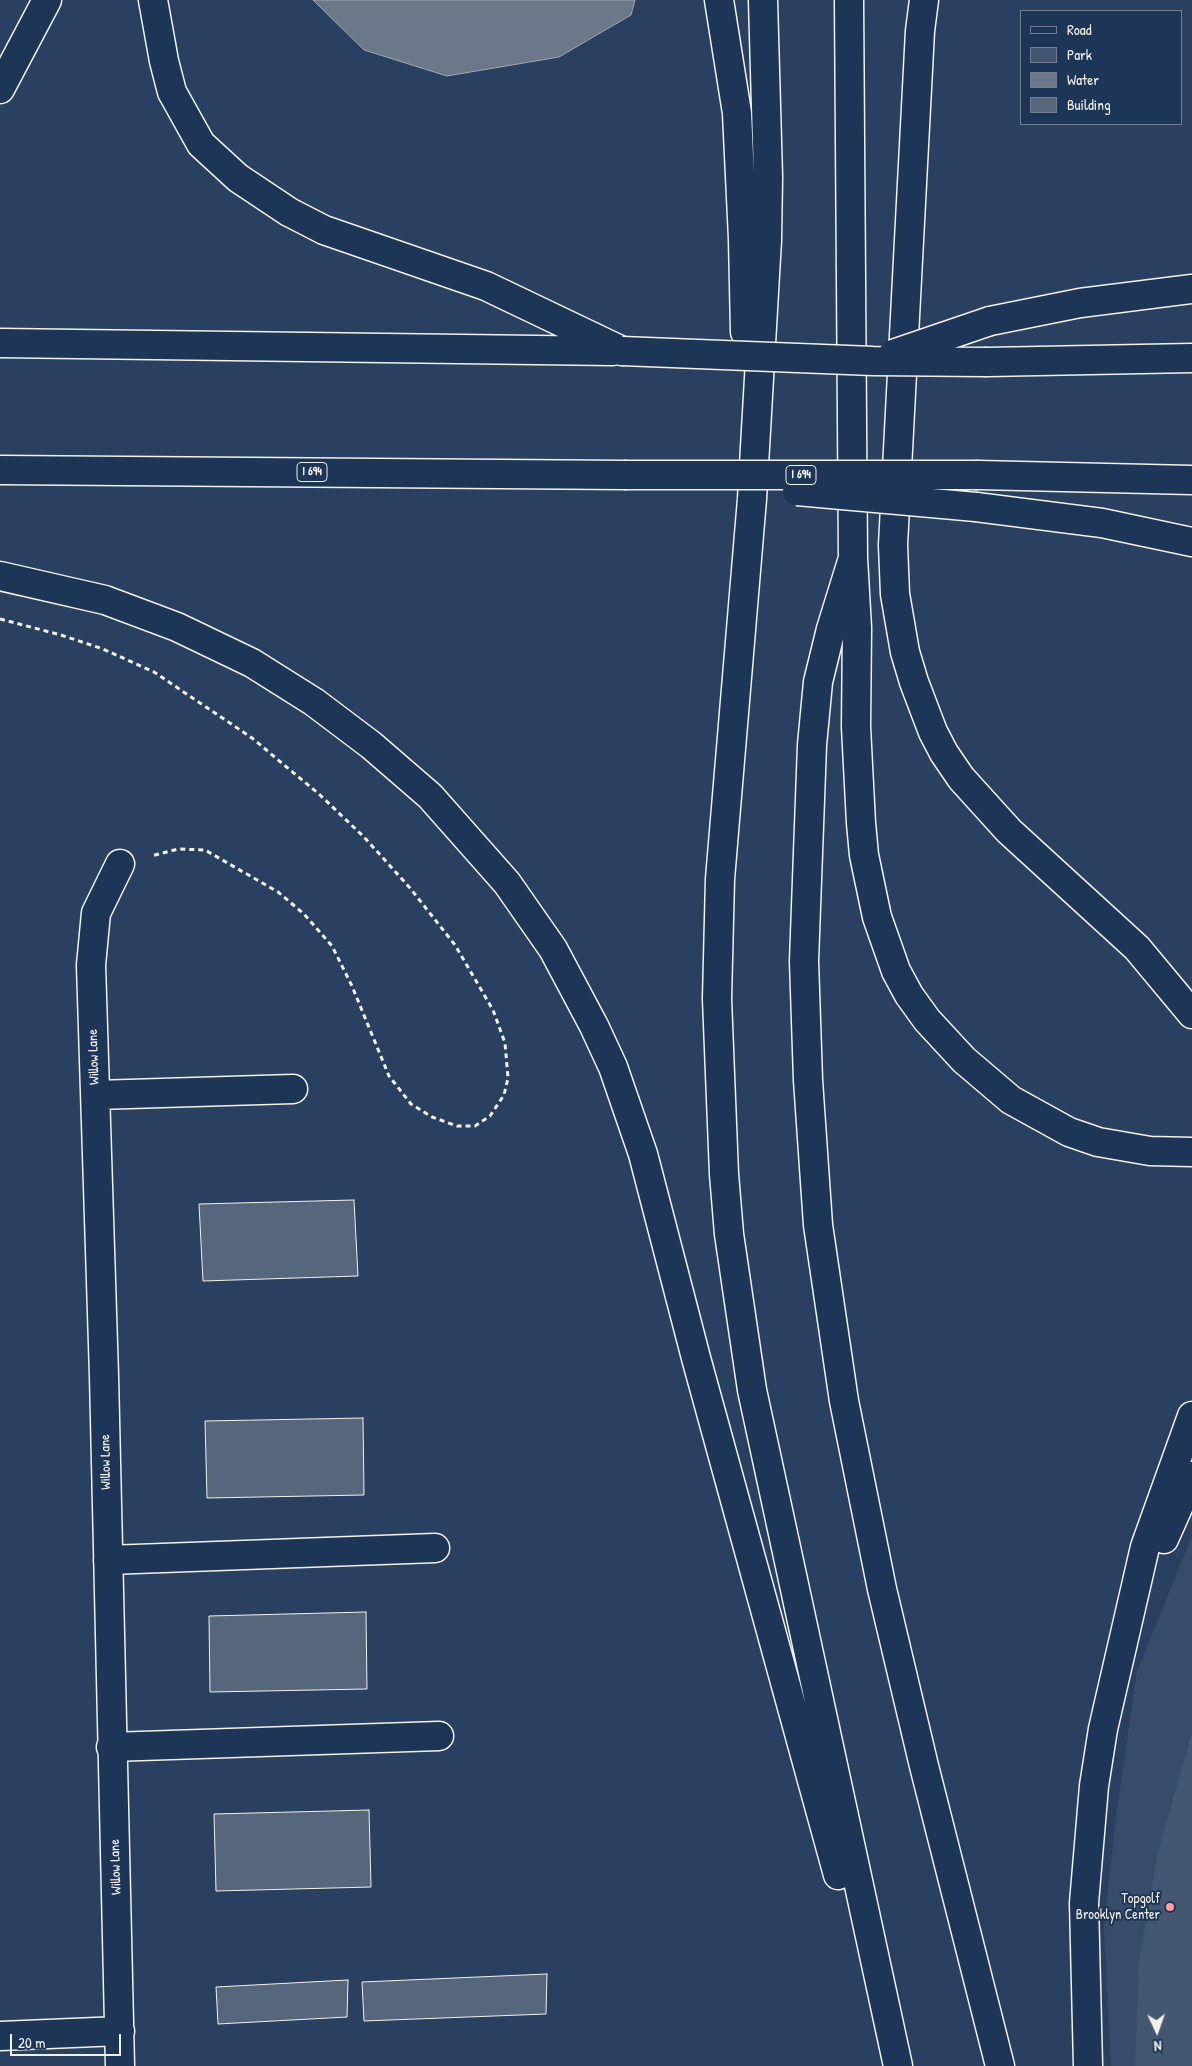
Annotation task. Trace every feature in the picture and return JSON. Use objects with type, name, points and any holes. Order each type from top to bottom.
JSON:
[{"type":"main road","points":[[0,90],[47,0]]},
{"type":"main road","points":[[153,0],[164,61],[172,92],[201,144],[238,178],[289,212],[324,230],[486,286],[622,351]]},
{"type":"main road","points":[[719,0],[737,113],[743,239],[742,616]]},
{"type":"main road","points":[[763,0],[768,159],[767,240],[752,498],[724,818],[717,999],[718,1065],[730,1234],[749,1372],[760,1432],[898,2066]]},
{"type":"main road","points":[[849,0],[853,558],[857,628],[856,727],[861,822],[873,901],[886,945],[896,971],[927,1020],[953,1049],[1011,1100],[1040,1118],[1069,1132],[1098,1142],[1150,1151],[1192,1152]]},
{"type":"main road","points":[[924,0],[920,31],[893,545],[895,594],[906,652],[914,682],[933,732],[944,753],[962,778],[1009,832],[1137,948],[1192,1014]]},
{"type":"main road","points":[[873,361],[990,321],[1080,303],[1192,289]]},
{"type":"main road","points":[[0,343],[622,351],[873,361],[986,362],[1192,358]]},
{"type":"main road","name":"I 694","points":[[0,470],[624,475],[978,475],[1192,480]]},
{"type":"main road","points":[[624,475],[976,507],[1102,523],[1192,542]]},
{"type":"main road","points":[[853,558],[831,629],[818,682],[812,746],[804,961],[805,1020],[818,1225],[844,1401],[880,1579],[924,1766],[1000,2066]]},
{"type":"main road","points":[[0,576],[105,600],[177,627],[252,663],[314,702],[371,745],[430,796],[507,883],[553,949],[579,996],[613,1067],[644,1154],[701,1377],[891,2066]]},
{"type":"main road","name":"Willow Lane","points":[[120,864],[96,913],[91,965],[96,1095],[120,2066]]},
{"type":"main road","points":[[96,1095],[293,1089]]},
{"type":"main road","points":[[1088,2066],[1084,1903],[1094,1786],[1112,1687],[1145,1547],[1192,1416]]},
{"type":"main road","points":[[1112,1687],[1162,1546],[1192,1476]]},
{"type":"main road","points":[[108,1560],[435,1548]]},
{"type":"main road","points":[[112,1747],[439,1736]]},
{"type":"main road","points":[[0,2036],[120,2031]]},
{"type":"path","points":[[0,619],[61,635],[103,649],[154,672],[252,738],[344,817],[410,888],[450,938],[476,977],[493,1010],[505,1043],[508,1078],[504,1095],[490,1116],[475,1126],[457,1126],[440,1121],[411,1104],[389,1076],[352,986],[332,946],[304,914],[278,892],[232,864],[205,850],[193,848],[178,849],[120,864]]},
{"type":"shaded area","points":[[1192,1536],[1192,2066],[1111,2066],[1104,1927],[1116,1817],[1137,1672]]},
{"type":"green space","name":"Topgolf Brooklyn Center","points":[[1192,1733],[1192,2066],[1135,2066],[1139,1961],[1158,1852]]},
{"type":"water","points":[[313,0],[635,0],[631,15],[559,57],[447,76],[364,50]]},
{"type":"building","points":[[354,1200],[358,1276],[203,1281],[199,1204]]},
{"type":"building","points":[[363,1418],[364,1495],[207,1498],[205,1421]]},
{"type":"building","points":[[366,1612],[367,1689],[210,1692],[209,1616]]},
{"type":"building","points":[[369,1810],[371,1887],[216,1891],[214,1814]]},
{"type":"building","points":[[547,1974],[546,2014],[364,2021],[362,1982]]},
{"type":"building","points":[[348,1980],[347,2017],[218,2024],[216,1987]]},
{"type":"place","name":"Topgolf Brooklyn Center","points":[[1170,1907]]}]
